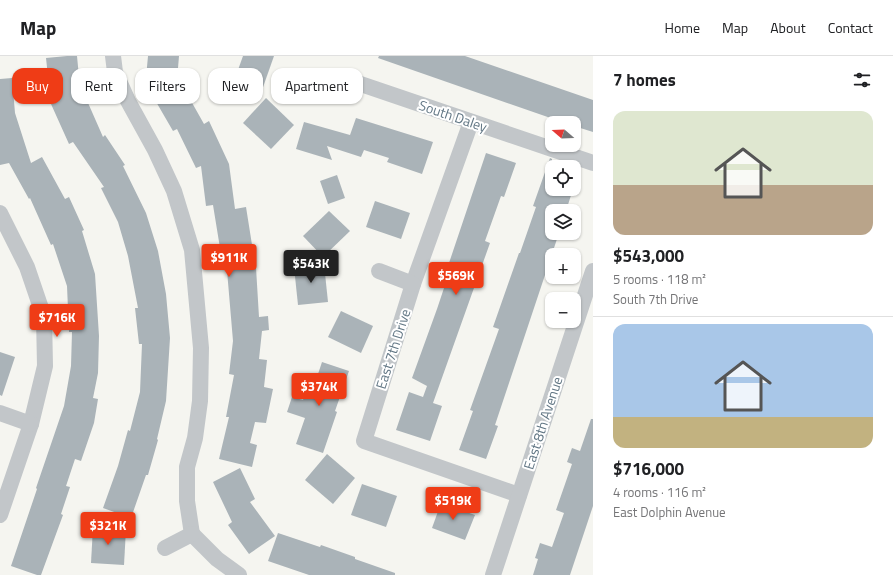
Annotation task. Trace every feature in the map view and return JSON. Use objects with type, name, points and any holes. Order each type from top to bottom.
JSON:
[{"type":"street","points":[[113,56],[115,72],[120,84],[155,150],[174,190],[192,250],[201,348],[200,401],[195,438],[187,467],[187,501],[192,534],[217,559],[239,575]]},
{"type":"street","name":"South Daley","points":[[363,85],[593,163]]},
{"type":"street","name":"East 7th Drive","points":[[471,122],[413,284],[364,441],[519,494]]},
{"type":"street","points":[[0,213],[27,267],[44,317],[45,366],[31,424],[0,515]]},
{"type":"street","name":"East 8th Avenue","points":[[493,575],[593,270]]},
{"type":"street","points":[[379,271],[413,284]]},
{"type":"street","points":[[0,413],[31,424]]},
{"type":"street","points":[[165,548],[192,534]]},
{"type":"building","points":[[77,56],[78,68],[71,68],[71,104],[89,104],[103,137],[105,135],[125,165],[123,166],[146,213],[158,251],[166,294],[170,338],[166,401],[158,440],[148,475],[146,475],[131,518],[103,508],[118,466],[128,430],[130,431],[140,392],[142,344],[139,344],[135,308],[138,308],[128,256],[118,222],[101,188],[104,187],[73,142],[69,144],[51,104],[63,104],[63,68],[47,68],[46,58]]},
{"type":"building","points":[[148,56],[179,56],[178,68],[147,68]]},
{"type":"building","points":[[243,56],[274,56],[263,87],[263,68],[239,68]]},
{"type":"building","points":[[379,56],[465,56],[593,100],[593,132],[581,128],[581,116],[545,116],[378,58]]},
{"type":"building","points":[[12,78],[12,104],[14,104],[15,113],[31,163],[42,157],[65,199],[69,197],[84,230],[82,231],[95,274],[99,336],[98,373],[93,398],[98,399],[94,423],[81,461],[75,459],[66,486],[70,487],[61,514],[63,515],[41,575],[11,566],[64,406],[71,366],[72,332],[69,332],[67,286],[53,244],[51,245],[30,198],[29,199],[9,163],[0,165],[0,79]]},
{"type":"building","points":[[266,98],[294,125],[271,149],[243,123],[260,104],[263,104],[263,101]]},
{"type":"building","points":[[157,104],[193,104],[204,124],[209,121],[229,164],[235,209],[246,207],[253,251],[255,251],[259,317],[268,316],[269,330],[262,331],[259,359],[267,360],[264,387],[273,389],[266,423],[255,422],[250,443],[257,445],[252,467],[219,459],[229,417],[226,417],[234,375],[229,374],[233,341],[225,247],[220,248],[213,205],[206,206],[201,166],[196,168],[177,129],[173,131]]},
{"type":"building","points":[[356,118],[433,142],[422,174],[387,162],[389,158],[364,150],[361,157],[327,146],[332,160],[296,149],[304,122],[350,135]]},
{"type":"building","points":[[486,153],[516,163],[504,197],[501,196],[485,241],[490,243],[433,403],[442,406],[430,441],[396,430],[409,392],[423,397],[427,386],[412,378],[451,267],[448,266]]},
{"type":"building","points":[[545,172],[545,196],[571,196],[568,204],[545,204],[545,240],[557,240],[554,248],[545,248],[545,275],[495,425],[498,426],[486,459],[459,450],[473,411],[470,410],[499,329],[493,327],[536,207],[533,206]]},
{"type":"building","points":[[337,175],[345,198],[328,204],[320,181]]},
{"type":"building","points":[[375,201],[410,213],[401,239],[366,227]]},
{"type":"building","points":[[329,211],[350,231],[323,257],[303,236]]},
{"type":"building","points":[[324,264],[328,302],[298,305],[294,267]]},
{"type":"building","points":[[341,311],[373,326],[361,353],[328,337]]},
{"type":"building","points":[[0,352],[15,357],[2,396],[0,395]]},
{"type":"building","points":[[322,362],[349,371],[335,411],[337,412],[323,453],[296,444],[305,418],[287,412],[292,397],[303,400],[307,387],[313,389]]},
{"type":"building","points":[[591,419],[593,419],[593,506],[570,575],[533,575],[538,559],[535,558],[540,543],[552,547],[564,513],[556,510],[572,464],[567,462],[572,448],[580,451]]},
{"type":"building","points":[[327,454],[355,478],[333,504],[305,480]]},
{"type":"building","points":[[240,468],[255,499],[250,502],[275,536],[249,554],[228,525],[232,522],[213,482]]},
{"type":"building","points":[[362,484],[397,496],[386,527],[351,515]]},
{"type":"building","points":[[441,503],[475,515],[465,540],[432,528]]},
{"type":"building","points":[[93,527],[126,529],[124,565],[91,563]]},
{"type":"building","points":[[278,533],[320,547],[321,545],[355,557],[355,559],[395,573],[395,575],[309,575],[268,561]]}]
